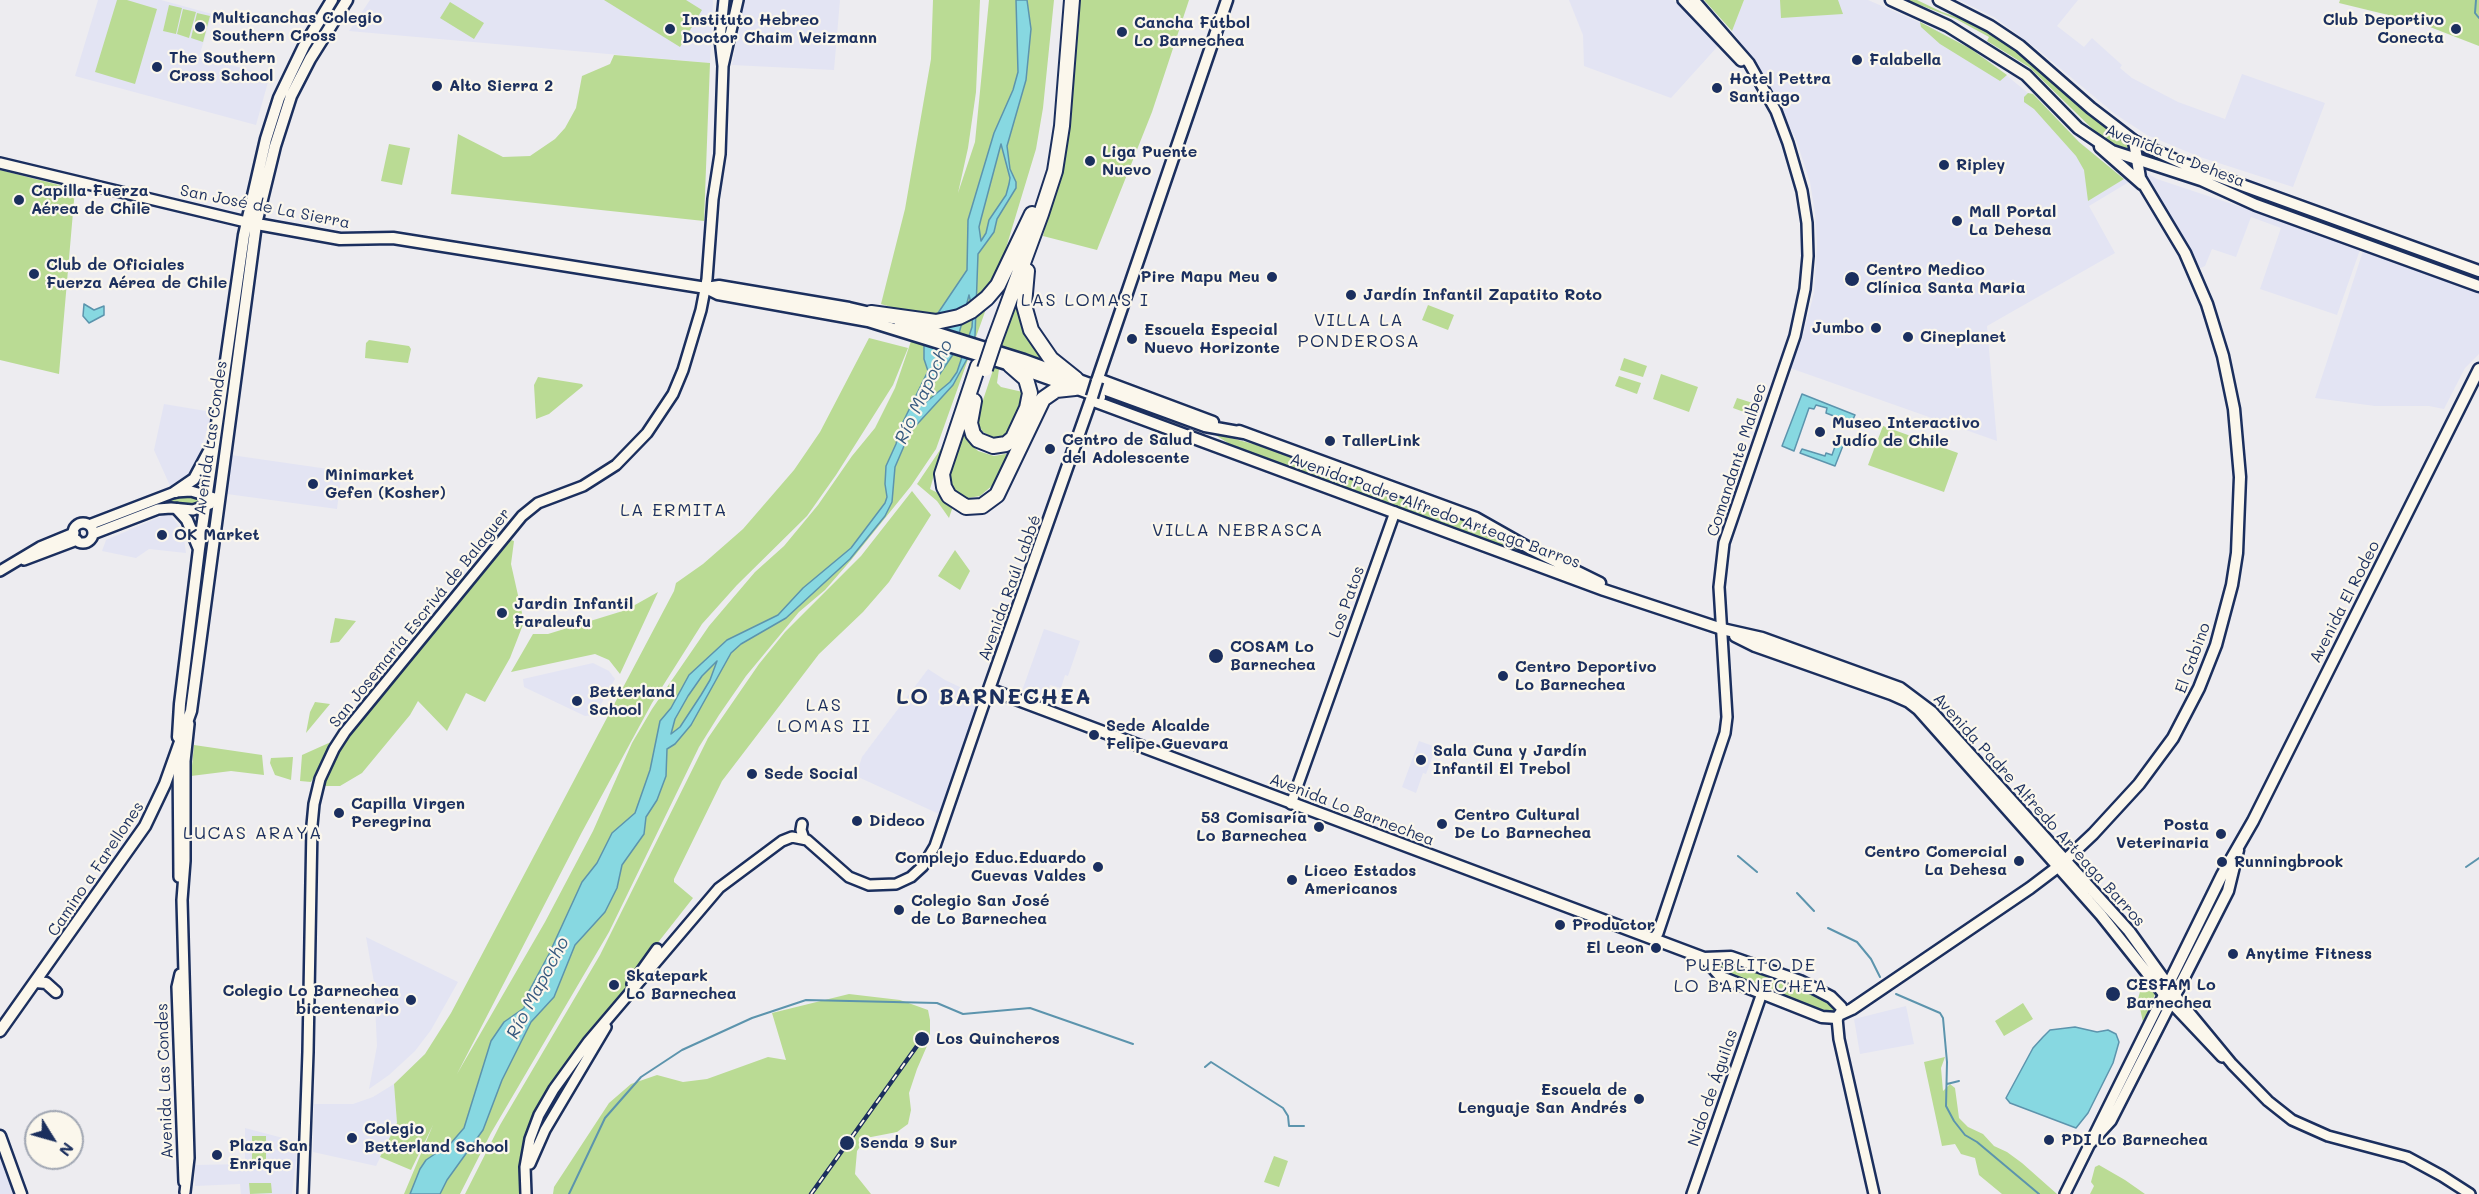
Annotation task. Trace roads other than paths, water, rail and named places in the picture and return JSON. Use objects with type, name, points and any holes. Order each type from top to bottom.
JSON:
[{"type":"highway","points":[[1064,0],[1052,135],[1037,214],[1026,276],[1026,313],[1031,330],[1040,346],[1076,383],[1056,390],[1043,399],[997,495],[981,506],[966,507],[949,496],[944,487],[942,474],[1037,214],[1051,183],[1060,141],[1072,0]]},
{"type":"highway","points":[[871,312],[894,315],[910,326],[962,316],[976,308],[998,285],[1014,250],[1037,214]]},
{"type":"highway","points":[[987,354],[970,413],[970,427],[981,442],[998,446],[1006,444],[1016,434],[1030,398],[1028,381],[1010,365]]},
{"type":"main road","name":"Avenida Las Condes","points":[[191,711],[251,223],[266,140],[279,98],[304,46],[332,0]]},
{"type":"main road","name":"Avenida Las Condes","points":[[178,747],[180,704],[199,549],[236,281],[251,223],[291,96],[310,59],[347,0]]},
{"type":"main road","name":"Avenida Raúl Labbé","points":[[989,689],[1092,399],[1227,0]]},
{"type":"main road","name":"Avenida La Dehesa","points":[[1891,0],[1948,26],[2026,75],[2084,133],[2112,151],[2201,180],[2256,205],[2479,286]]},
{"type":"main road","name":"Avenida La Dehesa","points":[[1939,0],[1990,26],[2020,46],[2103,119],[2134,141],[2184,164],[2479,271]]},
{"type":"main road","name":"El Gabino","points":[[2084,133],[2129,171],[2144,187]]},
{"type":"main road","name":"El Gabino","points":[[1840,1013],[1856,1005],[2010,901],[2062,863],[2139,784],[2163,754],[2199,688],[2216,645],[2236,561],[2239,463],[2234,409],[2223,356],[2207,304],[2185,253],[2144,187],[2140,178],[2134,141]]},
{"type":"main road","name":"San José de La Sierra","points":[[251,223],[340,239],[393,238],[706,288],[719,286],[871,312]]},
{"type":"main road","name":"Avenida Padre Alfredo Arteaga Barros","points":[[871,312],[987,354],[1205,426],[1244,433]]},
{"type":"main road","name":"Avenida Padre Alfredo Arteaga Barros","points":[[987,354],[1010,365],[1076,383],[1194,432],[1237,454]]},
{"type":"main road","name":"Avenida El Rodeo","points":[[2169,994],[2225,869],[2238,850],[2479,369]]},
{"type":"main road","name":"Avenida Padre Alfredo Arteaga Barros","points":[[1098,380],[1476,518],[1624,596]]},
{"type":"main road","name":"Avenida Padre Alfredo Arteaga Barros","points":[[1092,399],[1395,513],[1722,629],[1755,646],[1909,702],[2129,931],[2169,994]]},
{"type":"main road","points":[[170,494],[189,484],[196,477],[214,436]]},
{"type":"main road","points":[[174,508],[187,520],[199,549]]},
{"type":"main road","name":"Avenida Lo Barnechea","points":[[989,689],[1704,958],[1731,957],[1800,981],[1822,991],[1840,1013]]},
{"type":"main road","name":"Camino a Farellones","points":[[0,1031],[145,826],[165,784],[191,711]]},
{"type":"main road","points":[[1717,974],[1715,965],[1722,956]]},
{"type":"main road","points":[[1704,958],[1717,974],[1758,998],[1822,1017],[1840,1013]]},
{"type":"main road","points":[[36,982],[46,983],[56,992]]},
{"type":"main road","points":[[0,1137],[21,1194]]},
{"type":"street","name":"San Josemaría Escrivá de Balaguer","points":[[723,66],[720,52],[724,0]]},
{"type":"street","name":"San Josemaría Escrivá de Balaguer","points":[[303,1194],[308,1064],[312,825],[316,795],[324,768],[345,732],[526,511],[538,503],[594,480],[621,460],[647,434],[664,410],[680,377],[706,288],[713,199],[720,154],[723,66],[738,0]]},
{"type":"street","name":"Comandante Malbec","points":[[1683,0],[1724,42],[1768,96]]},
{"type":"street","name":"Comandante Malbec","points":[[1653,939],[1658,933],[1666,912],[1725,733],[1727,717],[1719,587],[1724,543],[1795,336],[1803,305],[1807,272],[1808,240],[1802,191],[1788,143],[1768,96],[1744,56],[1694,0]]},
{"type":"street","points":[[722,18],[727,27],[733,25]]},
{"type":"street","name":"San José de La Sierra","points":[[0,163],[251,223]]},
{"type":"street","points":[[91,530],[170,494],[191,491],[206,501]]},
{"type":"street","points":[[170,494],[165,503],[174,508]]},
{"type":"street","points":[[75,537],[79,525],[91,530],[158,509],[193,510],[206,501],[218,499]]},
{"type":"street","name":"Los Patos","points":[[1291,804],[1395,513]]},
{"type":"street","points":[[75,537],[82,543],[88,542],[91,530]]},
{"type":"street","points":[[0,572],[40,547],[75,537]]},
{"type":"street","name":"Avenida Raúl Labbé","points":[[804,839],[849,877],[860,883],[887,885],[900,882],[915,874],[933,852],[989,689]]},
{"type":"street","name":"Avenida Las Condes","points":[[182,900],[185,861],[186,761],[191,711]]},
{"type":"street","name":"Avenida Las Condes","points":[[178,747],[178,862],[182,900],[183,969],[177,987],[179,1108],[185,1193]]},
{"type":"street","points":[[526,1194],[525,1167],[530,1138],[539,1115],[554,1089],[588,1042],[719,888],[782,841],[792,837],[804,839],[802,824]]},
{"type":"street","points":[[526,1181],[533,1154],[560,1104],[616,1011],[657,949]]},
{"type":"street","points":[[2169,994],[2268,1101],[2292,1120],[2328,1136],[2407,1157],[2470,1194]]},
{"type":"street","name":"Avenida El Rodeo","points":[[2065,1194],[2089,1145],[2111,1121],[2169,994]]},
{"type":"street","name":"Nido de Águilas","points":[[1692,1194],[1758,998]]},
{"type":"street","points":[[1840,1013],[1839,1039],[1874,1194]]},
{"type":"street","points":[[1822,1017],[1839,1039]]},
{"type":"street","points":[[554,1089],[551,1101],[554,1104],[560,1104]]},
{"type":"water","name":"Río Mapocho","points":[[1016,0],[1027,0],[1031,29],[1026,80],[1007,146],[1010,169],[1016,182],[1016,188],[997,219],[994,232],[978,254],[975,336],[967,359],[953,385],[910,432],[895,467],[892,502],[885,516],[850,559],[786,618],[741,644],[731,653],[691,725],[675,744],[667,749],[666,776],[657,800],[646,817],[644,834],[622,865],[617,888],[605,912],[575,945],[554,997],[531,1022],[502,1080],[483,1130],[447,1180],[440,1194],[410,1194],[426,1160],[451,1143],[464,1128],[491,1041],[504,1022],[524,1008],[528,993],[549,954],[582,882],[597,863],[612,833],[635,813],[650,770],[660,721],[671,708],[689,675],[727,640],[778,615],[803,588],[851,548],[885,503],[887,497],[886,466],[900,428],[928,371],[924,359],[924,342],[932,322],[967,270],[968,220],[994,133],[1013,90],[1018,72]],"holes":[[[1001,144],[1010,178],[1009,184],[1006,195],[989,220],[986,233],[981,241],[979,227]],[[969,295],[973,312],[972,327],[957,372],[950,382],[925,403],[927,393],[954,353]],[[717,661],[701,695],[680,727],[671,734],[675,719],[702,676]]]},
{"type":"water","points":[[84,304],[94,310],[104,306],[104,315],[89,323],[83,316]]},
{"type":"water","points":[[1802,394],[1855,415],[1849,428],[1842,425],[1844,420],[1826,413],[1827,408],[1816,405],[1814,409],[1809,408],[1794,451],[1782,446]]},
{"type":"water","points":[[1839,435],[1846,438],[1835,466],[1800,453],[1802,449],[1825,456],[1826,453],[1832,455]]},
{"type":"water","points":[[2075,1027],[2097,1032],[2108,1030],[2116,1034],[2119,1042],[2113,1063],[2088,1113],[2076,1128],[2010,1103],[2006,1098],[2033,1048],[2043,1037],[2050,1030]]},
{"type":"waterway","points":[[2476,0],[2475,13],[2479,18]]},
{"type":"waterway","points":[[1738,856],[1757,872]]},
{"type":"waterway","points":[[2466,867],[2479,858]]},
{"type":"waterway","points":[[1797,893],[1814,911]]},
{"type":"waterway","points":[[1828,928],[1857,942],[1871,959],[1880,977]]},
{"type":"waterway","points":[[1896,994],[1940,1013],[1943,1018],[1947,1062],[1946,1106],[1954,1121],[1965,1135],[1977,1142],[2039,1194]]},
{"type":"waterway","points":[[569,1194],[605,1118],[641,1077],[682,1050],[752,1018],[806,1000],[937,1003],[963,1014],[1030,1008],[1133,1044]]},
{"type":"waterway","points":[[1205,1067],[1211,1062],[1283,1108],[1288,1116],[1289,1126],[1304,1126]]},
{"type":"waterway","points":[[1947,1084],[1959,1081]]},
{"type":"railway","points":[[811,1194],[922,1039]]},
{"type":"place","name":"Multicanchas Colegio Southern Cross","points":[[200,27]]},
{"type":"place","name":"Instituto Hebreo Doctor Chaim Weizmann","points":[[670,29]]},
{"type":"place","name":"Club Deportivo Conecta","points":[[2456,29]]},
{"type":"place","name":"Cancha Fútbol Lo Barnechea","points":[[1122,32]]},
{"type":"place","name":"Falabella","points":[[1857,60]]},
{"type":"place","name":"The Southern Cross School","points":[[157,67]]},
{"type":"place","name":"Alto Sierra 2","points":[[437,86]]},
{"type":"place","name":"Hotel Pettra Santiago","points":[[1717,88]]},
{"type":"place","name":"Liga Puente Nuevo","points":[[1090,161]]},
{"type":"place","name":"Ripley","points":[[1944,165]]},
{"type":"place","name":"Capilla Fuerza Aérea de Chile","points":[[19,200]]},
{"type":"place","name":"Mall Portal La Dehesa","points":[[1957,221]]},
{"type":"place","name":"Club de Oficiales Fuerza Aérea de Chile","points":[[34,274]]},
{"type":"place","name":"Pire Mapu Meu","points":[[1272,277]]},
{"type":"place","name":"Centro Medico Clínica Santa Maria","points":[[1852,279]]},
{"type":"place","name":"Jardín Infantil Zapatito Roto","points":[[1351,295]]},
{"type":"place","name":"Jumbo","points":[[1876,328]]},
{"type":"place","name":"Cineplanet","points":[[1908,337]]},
{"type":"place","name":"Escuela Especial Nuevo Horizonte","points":[[1132,339]]},
{"type":"place","name":"Museo Interactivo Judío de Chile","points":[[1820,432]]},
{"type":"place","name":"TallerLink","points":[[1330,441]]},
{"type":"place","name":"Centro de Salud del Adolescente","points":[[1050,449]]},
{"type":"place","name":"Minimarket Gefen (Kosher)","points":[[313,484]]},
{"type":"place","name":"OK Market","points":[[162,535]]},
{"type":"place","name":"Jardin Infantil Faraleufu","points":[[502,613]]},
{"type":"place","name":"COSAM Lo Barnechea","points":[[1216,656]]},
{"type":"place","name":"Centro Deportivo Lo Barnechea","points":[[1503,676]]},
{"type":"place","name":"Betterland School","points":[[577,701]]},
{"type":"place","name":"Sede Alcalde Felipe Guevara","points":[[1094,735]]},
{"type":"place","name":"Sala Cuna y Jardín Infantil El Trebol","points":[[1421,760]]},
{"type":"place","name":"Sede Social","points":[[752,774]]},
{"type":"place","name":"Capilla Virgen Peregrina","points":[[339,813]]},
{"type":"place","name":"Dideco","points":[[857,821]]},
{"type":"place","name":"Centro Cultural De Lo Barnechea","points":[[1442,824]]},
{"type":"place","name":"53 Comisaría Lo Barnechea","points":[[1319,827]]},
{"type":"place","name":"Posta Veterinaria","points":[[2221,834]]},
{"type":"place","name":"Centro Comercial La Dehesa","points":[[2019,861]]},
{"type":"place","name":"Runningbrook","points":[[2222,862]]},
{"type":"place","name":"Complejo Educ.Eduardo Cuevas Valdes","points":[[1098,867]]},
{"type":"place","name":"Liceo Estados Americanos","points":[[1292,880]]},
{"type":"place","name":"Colegio San José de Lo Barnechea","points":[[899,910]]},
{"type":"place","name":"Productor","points":[[1560,925]]},
{"type":"place","name":"El Leon","points":[[1656,948]]},
{"type":"place","name":"Anytime Fitness","points":[[2233,954]]},
{"type":"place","name":"Skatepark Lo Barnechea","points":[[614,985]]},
{"type":"place","name":"CESFAM Lo Barnechea","points":[[2113,994]]},
{"type":"place","name":"Colegio Lo Barnechea bicentenario","points":[[411,1000]]},
{"type":"place","name":"Los Quincheros","points":[[922,1039]]},
{"type":"place","name":"Escuela de Lenguaje San Andrés","points":[[1639,1099]]},
{"type":"place","name":"Colegio Betterland School","points":[[352,1138]]},
{"type":"place","name":"PDI Lo Barnechea","points":[[2049,1140]]},
{"type":"place","name":"Senda 9 Sur","points":[[847,1143]]},
{"type":"place","name":"Plaza San Enrique","points":[[217,1155]]},
{"type":"district","name":"LAS LOMAS I","points":[[1085,300]]},
{"type":"district","name":"VILLA LA PONDEROSA","points":[[1359,330]]},
{"type":"district","name":"LA ERMITA","points":[[674,510]]},
{"type":"district","name":"VILLA NEBRASCA","points":[[1238,530]]},
{"type":"district","name":"LO BARNECHEA","points":[[994,697]]},
{"type":"district","name":"LAS LOMAS II","points":[[824,715]]},
{"type":"district","name":"LUCAS ARAYA","points":[[253,833]]},
{"type":"district","name":"PUEBLITO DE LO BARNECHEA","points":[[1751,975]]}]
